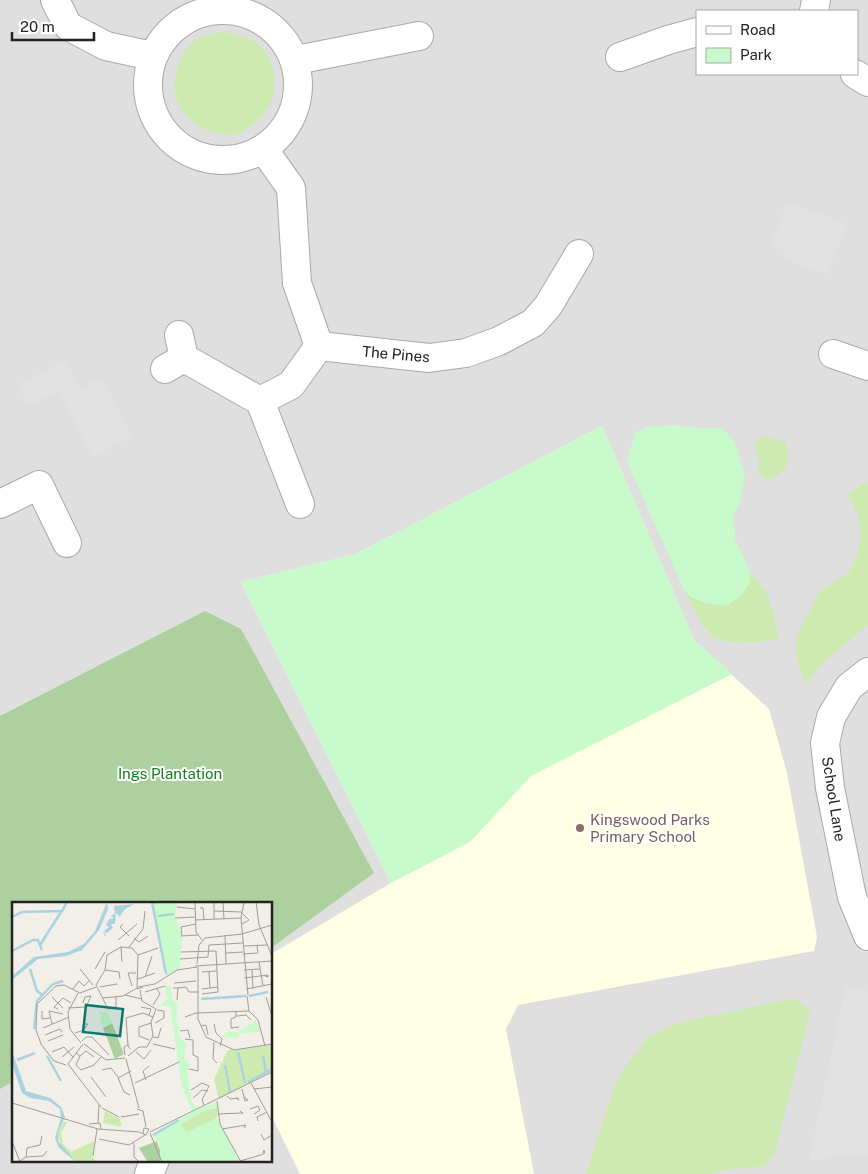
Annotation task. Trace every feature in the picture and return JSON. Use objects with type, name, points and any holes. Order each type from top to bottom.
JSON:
[{"type":"street","points":[[56,0],[68,26],[106,46],[152,56]]},
{"type":"street","points":[[228,8],[266,21],[296,60],[299,97],[289,124],[264,150],[225,161],[185,151],[152,112],[147,78],[152,56],[182,20],[228,8]]},
{"type":"street","points":[[620,57],[696,32]]},
{"type":"street","points":[[296,60],[419,36]]},
{"type":"street","points":[[857,75],[868,82]]},
{"type":"street","points":[[260,401],[291,385],[319,346],[297,283],[290,188],[264,150]]},
{"type":"street","name":"The Pines","points":[[319,346],[429,358],[466,353],[499,341],[533,323],[548,306],[580,254]]},
{"type":"street","points":[[176,354],[260,401],[300,504]]},
{"type":"street","points":[[833,354],[868,366]]},
{"type":"street","points":[[0,504],[39,485],[67,543]]},
{"type":"street","name":"School Lane","points":[[868,672],[849,687],[831,717],[825,742],[830,788],[852,897],[868,936]]},
{"type":"street","points":[[148,1174],[155,1162]]},
{"type":"shaded area","points":[[0,0],[868,0],[868,1174],[0,1174]]},
{"type":"shaded area","points":[[787,203],[847,224],[827,275],[782,258],[784,251],[771,245]]},
{"type":"shaded area","points":[[65,360],[80,389],[101,377],[132,437],[93,457],[59,390],[28,406],[17,385]]},
{"type":"shaded area","name":"Kingswood Parks Primary School","points":[[602,426],[694,640],[769,709],[787,773],[817,937],[814,951],[518,1005],[506,1029],[534,1174],[300,1174],[272,1117],[272,953],[391,883],[241,582],[356,554]]},
{"type":"shaded area","points":[[846,986],[868,991],[868,1154],[809,1160]]},
{"type":"green space","points":[[220,32],[240,35],[256,43],[267,55],[274,75],[273,95],[266,111],[252,125],[234,135],[202,128],[185,114],[175,95],[176,73],[187,48],[200,37]]},
{"type":"green space","points":[[669,425],[722,428],[735,442],[745,476],[740,502],[733,516],[735,539],[751,573],[749,584],[741,596],[726,606],[699,601],[685,592],[627,462],[635,432],[648,427]]},
{"type":"green space","points":[[602,426],[694,640],[732,674],[531,776],[470,842],[391,883],[241,582],[356,554]]},
{"type":"green space","points":[[767,436],[785,442],[788,455],[787,465],[784,469],[768,480],[762,477],[759,472],[759,458],[754,445],[759,437]]},
{"type":"green space","points":[[864,483],[868,484],[868,625],[826,660],[805,683],[797,661],[796,637],[819,592],[849,572],[858,554],[861,533],[857,514],[848,495]]},
{"type":"green space","points":[[751,573],[766,592],[773,611],[779,639],[733,642],[716,638],[703,625],[685,592],[699,601],[726,606],[749,584]]},
{"type":"green space","name":"Ings Plantation","points":[[205,611],[241,629],[374,873],[272,947],[272,902],[12,902],[12,1082],[0,1089],[0,716]]},
{"type":"green space","points":[[795,998],[810,1011],[774,1156],[764,1166],[716,1171],[709,1174],[586,1174],[614,1087],[625,1067],[647,1038],[676,1023]]},
{"type":"place","name":"Kingswood Parks Primary School","points":[[580,828]]}]
